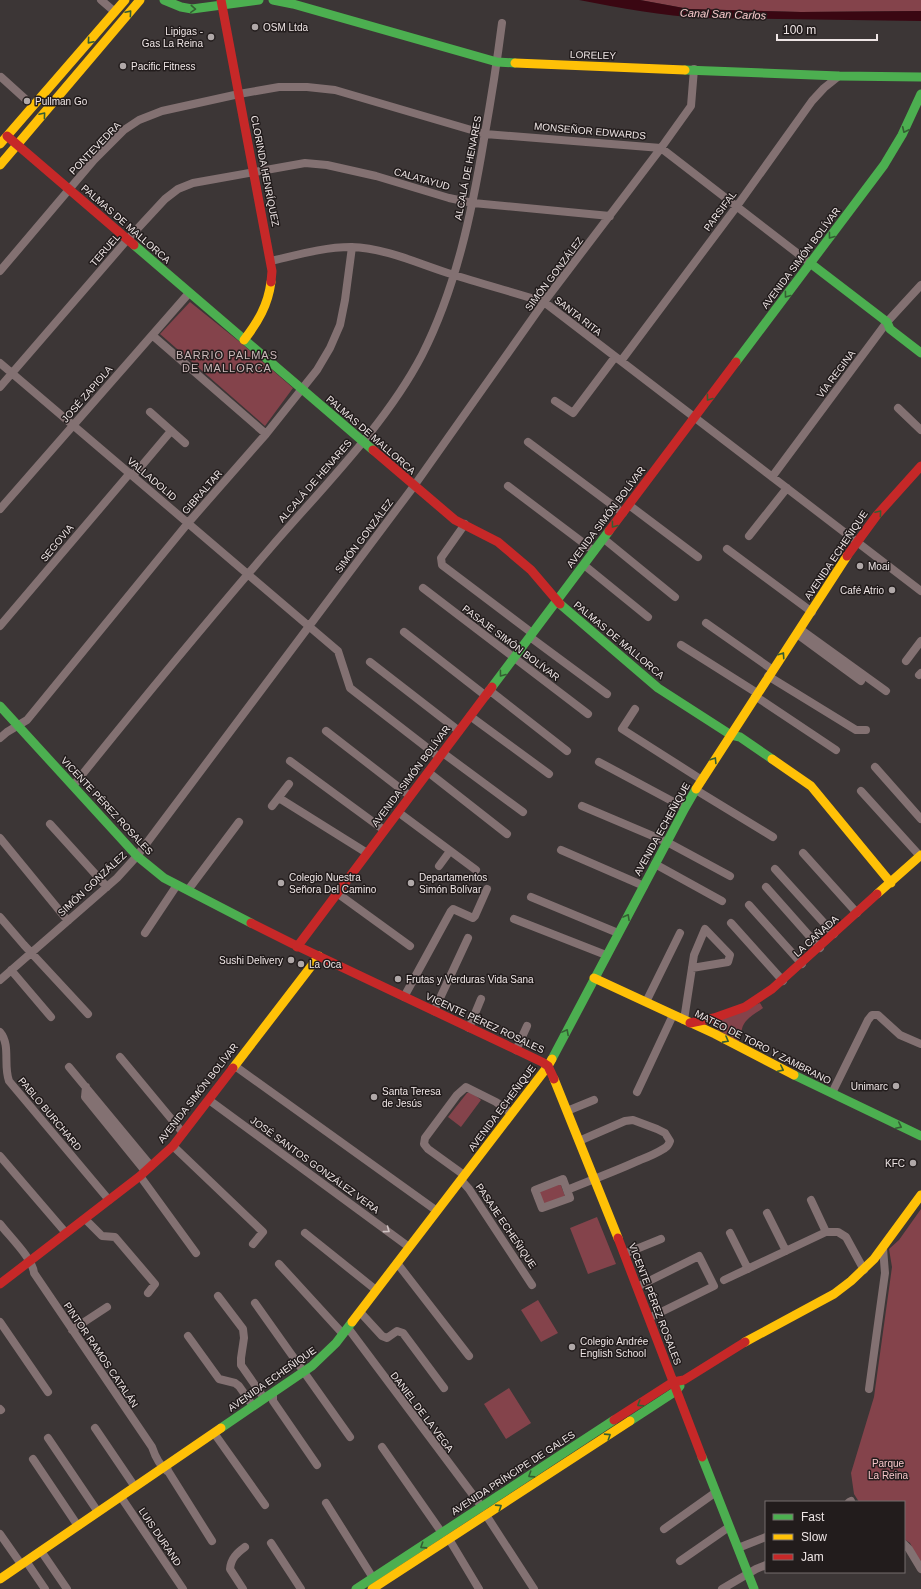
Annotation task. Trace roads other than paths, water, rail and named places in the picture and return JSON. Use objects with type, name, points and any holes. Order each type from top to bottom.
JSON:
[{"type":"street","points":[[101,0],[115,12]]},
{"type":"street","points":[[0,144],[4,133],[33,106],[125,0]]},
{"type":"street","points":[[0,165],[140,0]]},
{"type":"street","points":[[164,0],[181,7],[192,9],[207,8],[222,2],[259,0]]},
{"type":"street","name":"LORELEY","points":[[273,0],[293,4],[497,62],[839,76],[921,77]]},
{"type":"street","name":"CLORINDA HENRÍQUEZ","points":[[222,2],[271,262],[272,280],[267,302],[260,317],[244,340]]},
{"type":"street","name":"ALCALÁ DE HENARES","points":[[73,786],[248,574],[362,442],[392,402],[414,369],[429,340],[453,275],[473,203],[497,62],[502,23]]},
{"type":"street","name":"SIMÓN GONZÁLEZ","points":[[0,980],[107,886],[137,856],[414,486],[544,302],[691,106],[694,69]]},
{"type":"street","name":"PARSIFAL","points":[[555,401],[573,413],[618,359],[737,206],[812,101],[824,88],[839,76]]},
{"type":"street","points":[[1,77],[33,106]]},
{"type":"street","name":"MONSEÑOR EDWARDS","points":[[239,94],[279,87],[307,87],[335,90],[485,134],[661,148]]},
{"type":"street","name":"PONTEVEDRA","points":[[0,271],[94,160],[117,136],[140,120],[162,110],[239,94]]},
{"type":"street","name":"AVENIDA SIMÓN BOLÍVAR","points":[[297,946],[884,165],[902,135],[921,94]]},
{"type":"street","name":"PALMAS DE MALLORCA","points":[[4,133],[454,520],[465,524],[498,542],[531,570],[557,601],[608,643],[658,688],[730,735],[736,742],[819,795],[891,883]]},
{"type":"street","points":[[661,148],[888,322],[895,323],[921,343]]},
{"type":"street","name":"CALATAYUD","points":[[254,171],[305,162],[327,165],[376,176],[449,198],[473,203],[610,216]]},
{"type":"street","name":"TERUEL","points":[[0,386],[127,240],[165,199],[178,189],[201,181],[254,171]]},
{"type":"street","name":"SANTA RITA","points":[[271,262],[319,250],[352,247],[397,256],[453,275],[544,302],[921,591]]},
{"type":"street","name":"GIBRALTAR","points":[[0,738],[27,720],[188,523],[266,434],[302,390],[324,359],[340,324],[345,300],[352,247]]},
{"type":"street","name":"VÍA REGINA","points":[[772,477],[888,322],[921,285]]},
{"type":"street","name":"JOSÉ ZAPIOLA","points":[[0,509],[189,293]]},
{"type":"street","points":[[888,322],[890,329],[921,353]]},
{"type":"street","points":[[152,335],[266,434]]},
{"type":"street","name":"VALLADOLID","points":[[0,363],[308,626]]},
{"type":"street","points":[[898,408],[921,430]]},
{"type":"street","points":[[150,412],[185,444]]},
{"type":"street","name":"SEGOVIA","points":[[0,626],[171,431]]},
{"type":"street","points":[[528,442],[623,513]]},
{"type":"street","name":"AVENIDA ECHEÑIQUE","points":[[0,1579],[135,1487],[166,1468],[253,1406],[269,1397],[328,1352],[548,1066],[685,808],[702,780],[856,542],[877,515],[921,466]]},
{"type":"street","points":[[508,486],[594,551]]},
{"type":"street","points":[[749,536],[787,488]]},
{"type":"street","points":[[629,505],[698,557]]},
{"type":"street","name":"PASAJE SIMÓN BOLÍVAR","points":[[465,524],[441,558],[442,565],[607,694]]},
{"type":"street","points":[[604,539],[675,597]]},
{"type":"street","points":[[727,549],[812,612]]},
{"type":"street","points":[[584,565],[648,617]]},
{"type":"street","name":"PASAJE SIMÓN BOLÍVAR","points":[[423,588],[588,714]]},
{"type":"street","points":[[706,623],[770,673],[856,730],[866,730]]},
{"type":"street","points":[[308,626],[338,651],[350,688],[441,755],[523,812]]},
{"type":"street","points":[[404,632],[567,751]]},
{"type":"street","points":[[798,632],[861,681]]},
{"type":"street","points":[[798,632],[886,691]]},
{"type":"street","points":[[906,660],[921,641]]},
{"type":"street","points":[[681,645],[836,750]]},
{"type":"street","points":[[370,662],[459,731]]},
{"type":"street","name":"VICENTE PÉREZ ROSALES","points":[[0,706],[137,856],[164,878],[297,946],[548,1066],[557,1084],[595,1179],[754,1589]]},
{"type":"street","points":[[635,709],[622,729],[702,780]]},
{"type":"street","points":[[470,716],[549,774]]},
{"type":"street","points":[[326,731],[410,796]]},
{"type":"street","points":[[290,761],[384,830]]},
{"type":"street","points":[[599,762],[685,808]]},
{"type":"street","points":[[875,767],[921,819]]},
{"type":"street","points":[[428,772],[507,834]]},
{"type":"street","points":[[272,806],[289,784]]},
{"type":"street","points":[[696,790],[773,837]]},
{"type":"street","points":[[861,791],[921,856]]},
{"type":"street","points":[[279,798],[367,853]]},
{"type":"street","points":[[582,806],[667,842],[730,876]]},
{"type":"street","points":[[398,812],[476,870]]},
{"type":"street","points":[[188,890],[239,822]]},
{"type":"street","points":[[50,824],[107,886]]},
{"type":"street","points":[[0,838],[68,921]]},
{"type":"street","points":[[561,850],[644,886]]},
{"type":"street","points":[[439,866],[450,851]]},
{"type":"street","points":[[803,853],[857,914]]},
{"type":"street","name":"LA CAÑADA","points":[[687,1021],[714,1018],[745,1007],[783,981],[921,856]]},
{"type":"street","points":[[655,864],[722,901]]},
{"type":"street","points":[[775,869],[834,934]]},
{"type":"street","points":[[145,933],[177,885]]},
{"type":"street","points":[[766,888],[820,948]]},
{"type":"street","points":[[404,997],[451,911],[453,909],[457,910],[473,918],[488,889]]},
{"type":"street","points":[[337,893],[410,946]]},
{"type":"street","points":[[531,898],[618,933]]},
{"type":"street","points":[[749,905],[802,964]]},
{"type":"street","points":[[0,916],[31,953],[88,1014]]},
{"type":"street","points":[[514,918],[606,956]]},
{"type":"street","points":[[731,923],[783,981]]},
{"type":"street","points":[[687,1021],[692,968],[694,955],[705,928],[730,955],[728,962],[692,968]]},
{"type":"street","points":[[646,1002],[680,933]]},
{"type":"street","points":[[434,1011],[468,938]]},
{"type":"street","name":"AVENIDA SIMÓN BOLÍVAR","points":[[0,1284],[109,1200],[173,1146],[319,956]]},
{"type":"street","points":[[12,970],[52,1017]]},
{"type":"street","name":"MATEO DE TORO Y ZAMBRANO","points":[[594,978],[705,1029],[778,1068],[921,1136]]},
{"type":"street","points":[[469,1028],[481,999]]},
{"type":"street","points":[[636,1092],[673,1015]]},
{"type":"street","points":[[832,1094],[868,1020],[872,1015],[878,1015],[900,1035],[921,1044]]},
{"type":"street","points":[[705,1029],[714,1018]]},
{"type":"street","points":[[516,1050],[528,1026]]},
{"type":"street","name":"PABLO BURCHARD","points":[[0,1032],[4,1036],[6,1043],[6,1074],[9,1081],[109,1200]]},
{"type":"street","points":[[120,1056],[183,1133]]},
{"type":"street","points":[[235,1066],[437,1211]]},
{"type":"street","points":[[69,1067],[86,1087],[145,1171],[196,1252]]},
{"type":"street","name":"PASAJE ECHEÑIQUE","points":[[511,1113],[496,1102],[466,1087],[458,1095],[425,1138],[424,1144],[462,1177],[532,1285]]},
{"type":"street","name":"JOSÉ SANTOS GONZÁLEZ VERA","points":[[209,1100],[409,1247]]},
{"type":"street","points":[[567,1111],[594,1100]]},
{"type":"street","points":[[567,1190],[666,1148],[670,1141],[668,1136],[657,1129],[632,1120],[579,1141]]},
{"type":"street","points":[[173,1146],[263,1232],[253,1244]]},
{"type":"street","points":[[0,1156],[66,1234]]},
{"type":"street","name":"AVENIDA PRÍNCIPE DE GALES","points":[[484,1511],[673,1382],[684,1380],[743,1343],[834,1294],[864,1270],[883,1248],[921,1195]]},
{"type":"street","points":[[810,1200],[826,1232]]},
{"type":"street","name":"AVENIDA PRÍNCIPE DE GALES","points":[[905,1218],[921,1201]]},
{"type":"street","points":[[767,1213],[786,1251]]},
{"type":"street","points":[[85,1219],[102,1236],[115,1237],[155,1284],[148,1293]]},
{"type":"street","points":[[0,1224],[26,1263]]},
{"type":"street","points":[[724,1280],[826,1232],[838,1232],[846,1237],[864,1270]]},
{"type":"street","points":[[305,1233],[376,1290]]},
{"type":"street","points":[[730,1233],[748,1269]]},
{"type":"street","points":[[624,1254],[661,1238]]},
{"type":"street","points":[[869,1389],[885,1273],[883,1248]]},
{"type":"street","points":[[636,1287],[699,1256],[714,1286],[649,1318]]},
{"type":"street","name":"PINTOR RAMOS CATALÁN","points":[[26,1263],[34,1269],[34,1273],[152,1447],[156,1458],[166,1468]]},
{"type":"street","points":[[397,1263],[469,1356]]},
{"type":"street","points":[[279,1264],[345,1331]]},
{"type":"street","points":[[218,1296],[242,1329],[244,1338],[241,1358],[242,1365],[269,1397],[317,1465]]},
{"type":"street","points":[[255,1303],[350,1437]]},
{"type":"street","points":[[72,1330],[107,1307]]},
{"type":"street","points":[[360,1312],[382,1336],[387,1338],[397,1331],[403,1333],[444,1388]]},
{"type":"street","points":[[0,1322],[48,1392]]},
{"type":"street","name":"DANIEL DE LA VEGA","points":[[345,1331],[484,1511],[534,1589]]},
{"type":"street","points":[[188,1336],[219,1379],[235,1383],[239,1386],[253,1406]]},
{"type":"street","name":"AVENIDA PRÍNCIPE DE GALES","points":[[356,1589],[445,1536],[676,1391],[684,1380]]},
{"type":"street","points":[[95,1428],[135,1487]]},
{"type":"street","points":[[214,1433],[265,1505]]},
{"type":"street","points":[[48,1438],[98,1512]]},
{"type":"street","points":[[382,1447],[445,1536],[478,1589]]},
{"type":"street","points":[[32,1459],[78,1526]]},
{"type":"street","points":[[166,1468],[212,1541]]},
{"type":"street","points":[[664,1529],[716,1492]]},
{"type":"street","name":"LUIS DURAND","points":[[121,1497],[183,1589]]},
{"type":"street","points":[[326,1503],[373,1578]]},
{"type":"street","points":[[680,1561],[729,1527]]},
{"type":"street","points":[[0,1534],[45,1589]]},
{"type":"street","name":"AVENIDA PRÍNCIPE DE GALES","points":[[372,1589],[445,1536]]},
{"type":"street","points":[[738,1548],[765,1537]]},
{"type":"street","points":[[271,1543],[301,1589]]},
{"type":"street","points":[[905,1545],[921,1569]]},
{"type":"street","points":[[243,1589],[230,1569],[234,1556],[245,1546]]},
{"type":"street","points":[[41,1551],[67,1589]]},
{"type":"street","points":[[722,1589],[765,1566]]},
{"type":"water","name":"Canal San Carlos","points":[[579,0],[640,0],[689,9],[801,12],[921,11],[921,21],[705,18],[657,14]]},
{"type":"place","name":"OSM Ltda","points":[[255,27]]},
{"type":"place","name":"Lipigas - Gas La Reina","points":[[211,37]]},
{"type":"place","name":"Pacific Fitness","points":[[123,66]]},
{"type":"place","name":"Pullman Go","points":[[27,101]]},
{"type":"place","name":"Moai","points":[[860,566]]},
{"type":"place","name":"Café Atrio","points":[[892,590]]},
{"type":"place","name":"Colegio Nuestra Señora Del Camino","points":[[281,883]]},
{"type":"place","name":"Departamentos Simón Bolívar","points":[[411,883]]},
{"type":"place","name":"Sushi Delivery","points":[[291,960]]},
{"type":"place","name":"La Oca","points":[[301,964]]},
{"type":"place","name":"Frutas y Verduras Vida Sana","points":[[398,979]]},
{"type":"place","name":"Unimarc","points":[[896,1086]]},
{"type":"place","name":"Santa Teresa de Jesús","points":[[374,1097]]},
{"type":"place","name":"KFC","points":[[913,1163]]},
{"type":"place","name":"Colegio Andrée English School","points":[[572,1347]]},
{"type":"district","name":"BARRIO PALMAS DE MALLORCA","points":[[227,361]]},
{"type":"park label","name":"Parque La Reina","points":[[888,1468]]}]
